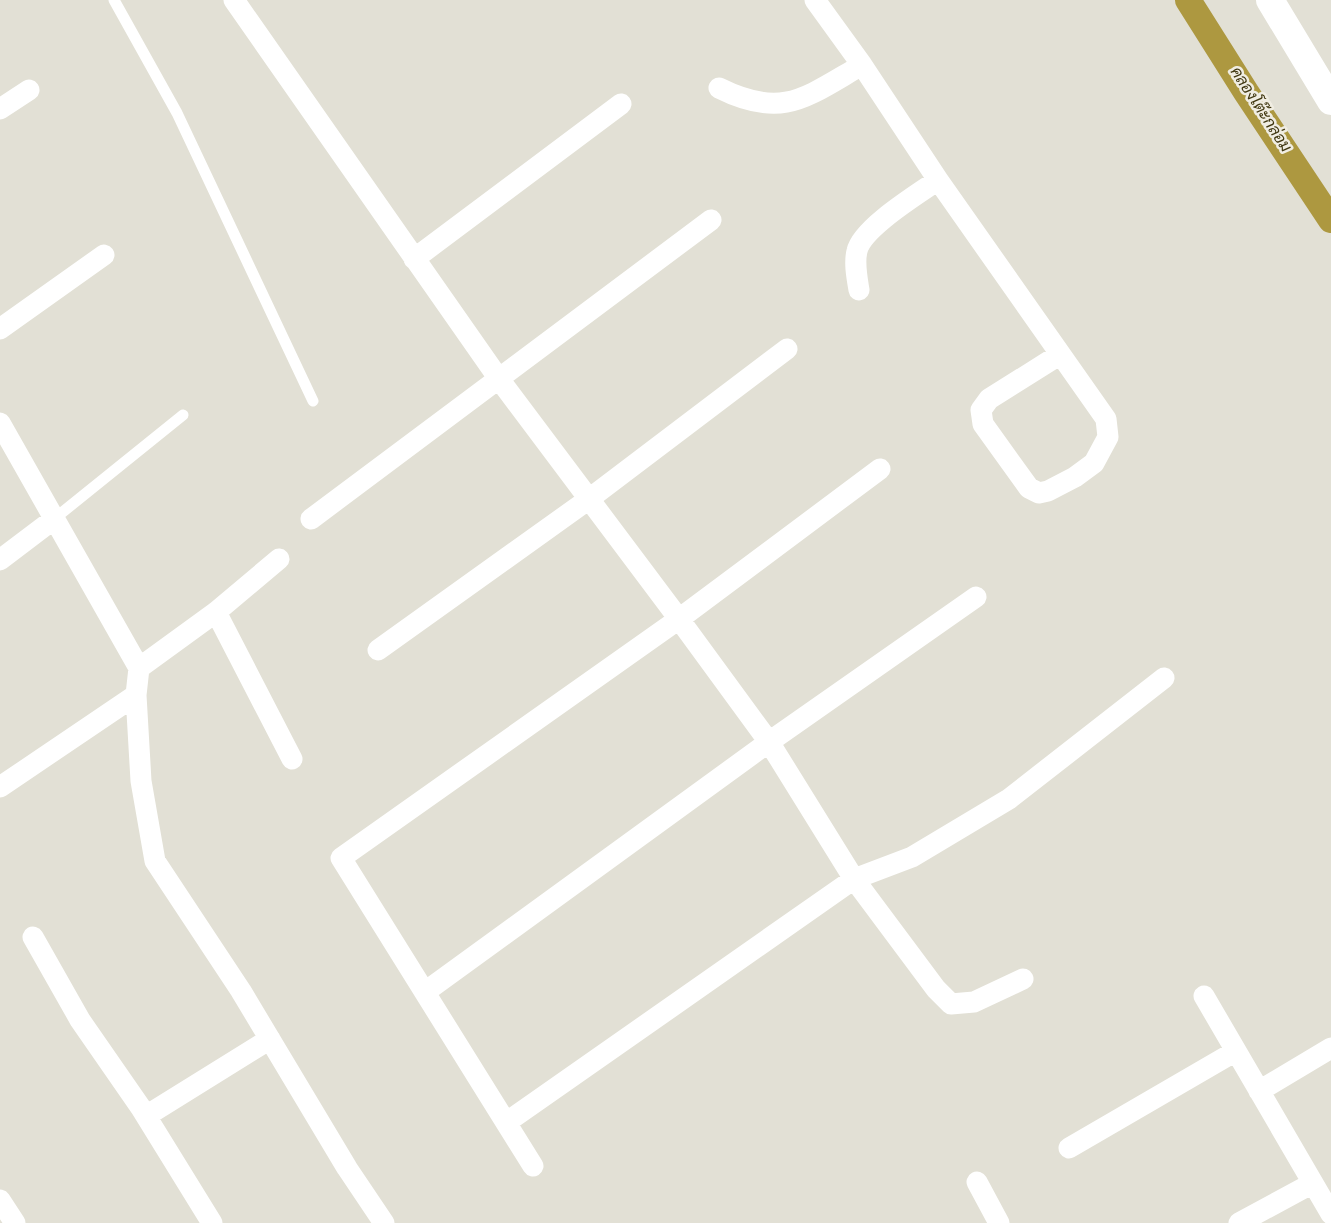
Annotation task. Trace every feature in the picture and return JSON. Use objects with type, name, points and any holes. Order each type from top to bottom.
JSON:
[{"type":"street","points":[[234,0],[499,379],[679,618],[769,742],[854,879],[936,989],[951,1004],[974,1002],[1023,979]]},
{"type":"street","points":[[815,0],[862,65],[938,180],[1106,419],[1108,437],[1094,463],[1075,477],[1048,491],[1040,492],[1029,488],[983,424],[982,410],[989,399],[1059,354]]},
{"type":"street","points":[[1270,0],[1331,101]]},
{"type":"street","points":[[719,88],[754,102],[778,104],[804,99],[862,65]]},
{"type":"street","points":[[0,109],[29,90]]},
{"type":"street","points":[[414,260],[621,104]]},
{"type":"street","points":[[859,290],[856,256],[857,249],[865,236],[875,226],[938,180]]},
{"type":"street","points":[[311,519],[711,220]]},
{"type":"street","points":[[0,329],[104,255]]},
{"type":"street","points":[[378,650],[589,499],[787,349]]},
{"type":"street","points":[[0,423],[140,668],[136,695],[141,781],[155,861],[241,991],[347,1168],[384,1223]]},
{"type":"street","points":[[533,1166],[341,858],[679,618],[880,468]]},
{"type":"street","points":[[0,560],[54,519]]},
{"type":"street","points":[[140,668],[216,612],[279,560]]},
{"type":"street","points":[[425,992],[769,742],[976,597]]},
{"type":"street","points":[[216,612],[292,758]]},
{"type":"street","points":[[506,1122],[854,879],[912,857],[1009,799],[1164,678]]},
{"type":"street","points":[[0,787],[136,695]]},
{"type":"street","points":[[33,937],[80,1020],[141,1108],[212,1223]]},
{"type":"street","points":[[1204,996],[1331,1214]]},
{"type":"street","points":[[146,1116],[270,1039]]},
{"type":"street","points":[[1258,1091],[1331,1048]]},
{"type":"street","points":[[1069,1148],[1236,1051]]},
{"type":"street","points":[[976,1182],[999,1223]]},
{"type":"street","points":[[1239,1223],[1313,1183]]},
{"type":"street","points":[[0,1200],[15,1223]]},
{"type":"lane","points":[[114,0],[177,113],[313,401]]},
{"type":"lane","points":[[54,519],[183,415]]},
{"type":"waterway","name":"คลองโต๊ะกล่อม","points":[[1188,0],[1246,92],[1331,220]]}]
